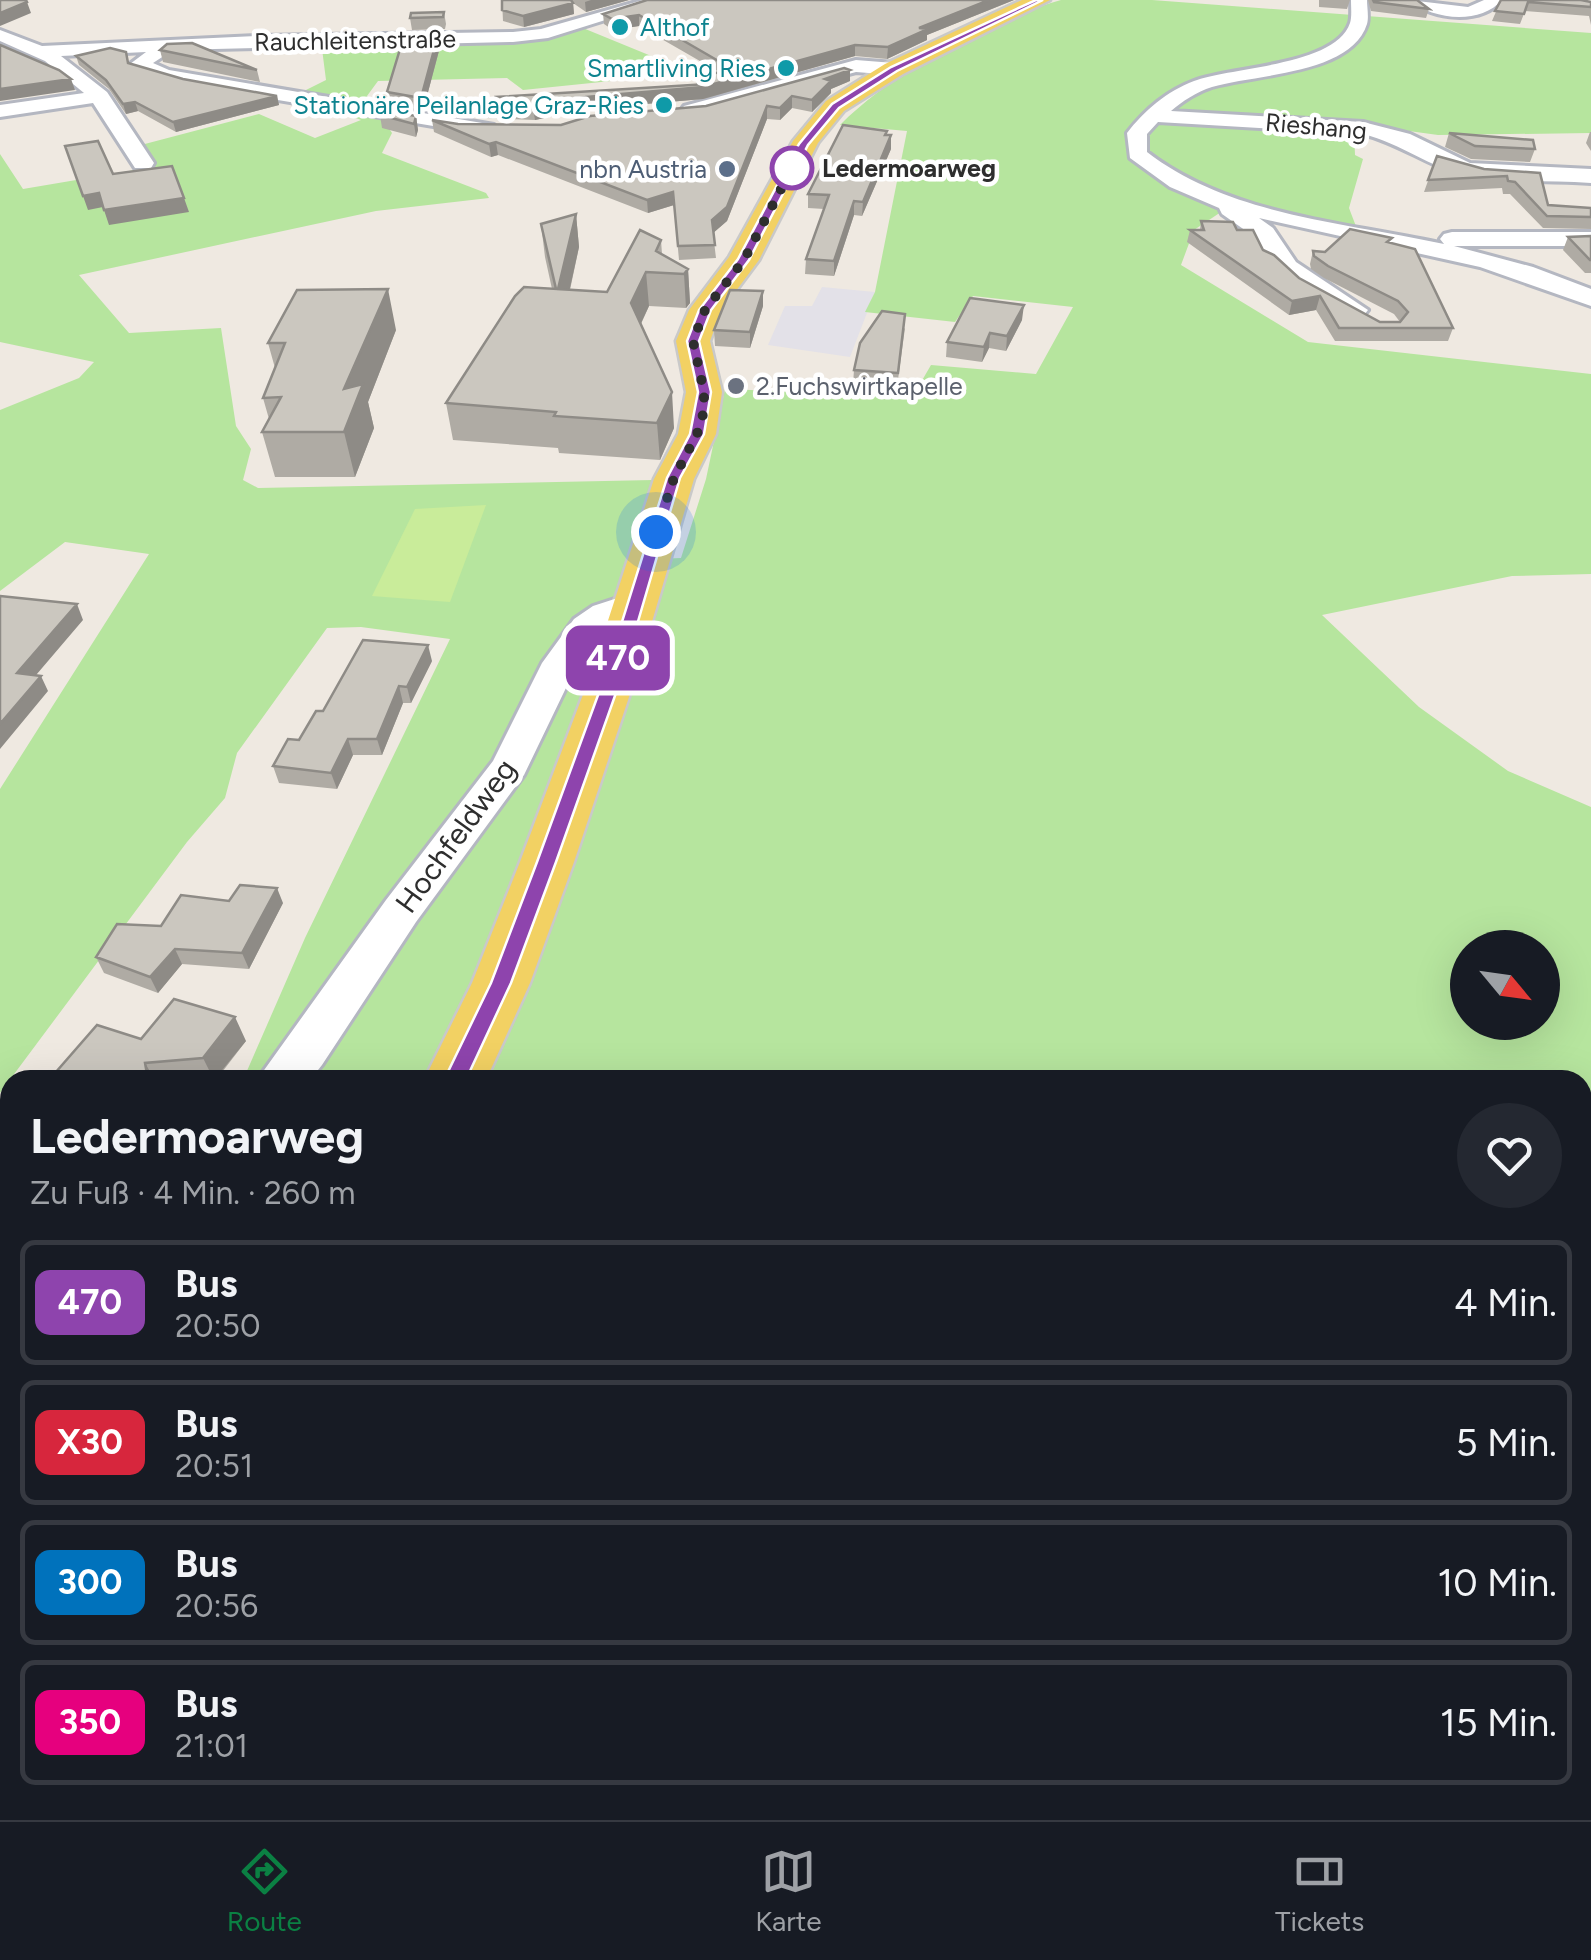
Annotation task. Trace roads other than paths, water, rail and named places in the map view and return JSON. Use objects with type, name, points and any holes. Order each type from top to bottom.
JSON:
[{"type":"main road","points":[[460,1070],[501,983],[614,676],[674,478],[697,434],[704,411],[704,392],[693,341],[705,310],[744,260],[797,156],[822,120],[864,85],[1039,0]]},
{"type":"street","name":"Rauchleitenstraße","points":[[43,51],[171,44],[513,37],[542,34],[661,0]]},
{"type":"street","points":[[1416,0],[1446,11],[1475,10],[1490,6],[1494,0]]},
{"type":"street","name":"Rieshang","points":[[1153,116],[1171,98],[1206,83],[1298,64],[1344,48],[1360,27],[1361,7]]},
{"type":"street","name":"Rauchleitenstraße","points":[[0,35],[43,51],[100,96],[143,163]]},
{"type":"street","points":[[171,44],[139,64],[187,80],[460,127],[508,130]]},
{"type":"street","points":[[671,112],[706,109],[756,91],[856,66],[894,69]]},
{"type":"street","points":[[0,110],[100,96]]},
{"type":"street","points":[[1153,116],[1138,133],[1137,154],[1167,180],[1221,203],[1254,224],[1296,275],[1373,319]]},
{"type":"street","name":"Rieshang","points":[[1153,116],[1364,128],[1403,138],[1443,161],[1468,169],[1591,176]]},
{"type":"street","points":[[1221,203],[1533,276],[1591,298]]},
{"type":"street","points":[[1417,248],[1452,239],[1591,239]]},
{"type":"street","name":"Hochfeldweg","points":[[290,1070],[401,911],[510,766],[560,663],[586,626],[605,613],[633,604]]},
{"type":"place","name":"Althof","points":[[620,27]]},
{"type":"place","name":"Smartliving Ries","points":[[786,68]]},
{"type":"place","name":"Stationäre Peilanlage Graz-Ries","points":[[664,105]]},
{"type":"place","name":"Ledermoarweg","points":[[792,168]]},
{"type":"place","name":"nbn Austria","points":[[727,169]]},
{"type":"place","name":"2.Fuchswirtkapelle","points":[[736,386]]}]
